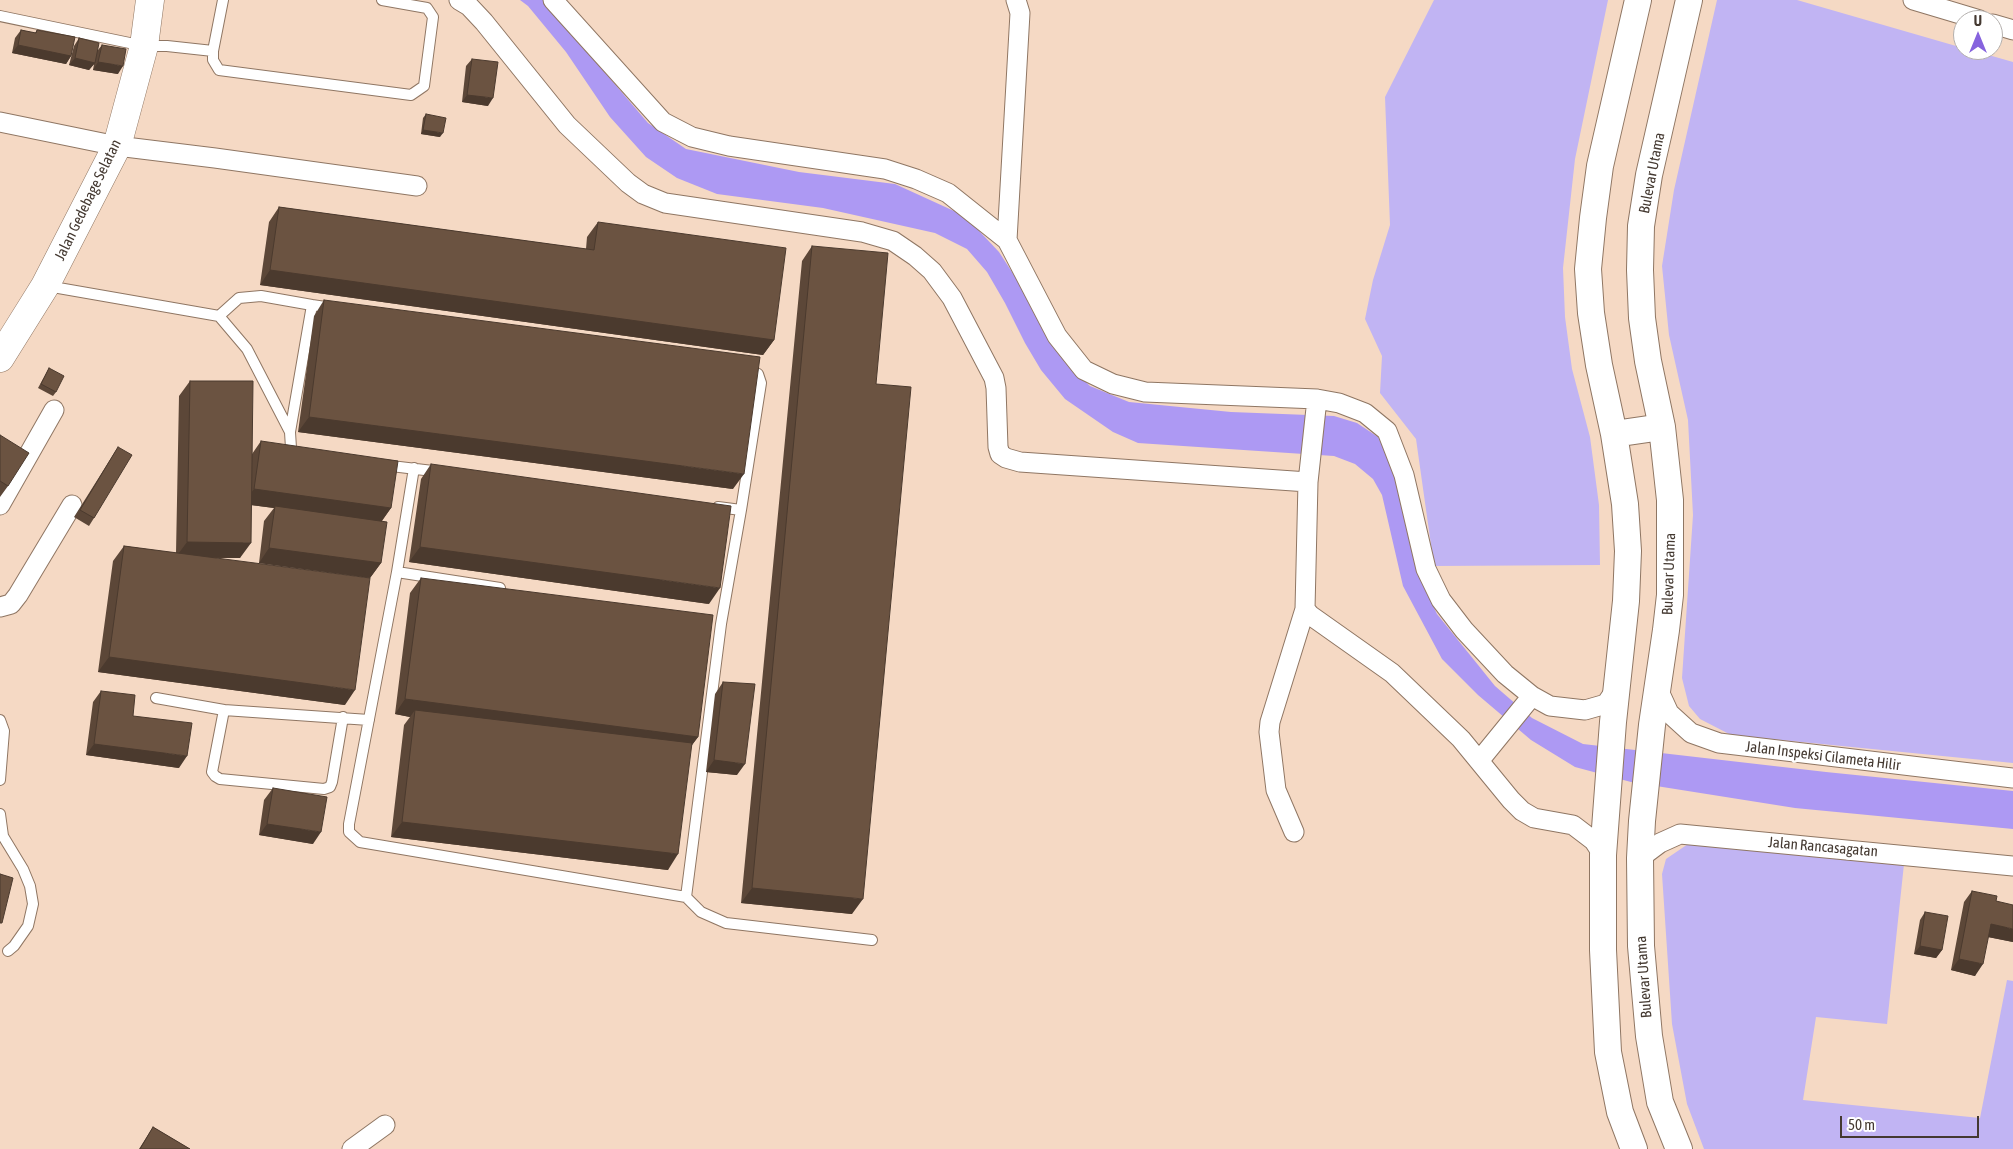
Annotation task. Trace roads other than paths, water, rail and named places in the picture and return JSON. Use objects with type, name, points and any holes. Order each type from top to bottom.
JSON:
[{"type":"main road","name":"Jalan Gedebage Selatan","points":[[0,358],[45,286],[117,146],[144,46],[150,0]]},
{"type":"main road","points":[[1634,1149],[1620,1112],[1608,1052],[1603,950],[1603,856],[1613,722],[1626,601],[1628,551],[1625,504],[1591,313],[1588,269],[1600,166],[1638,0]]},
{"type":"main road","name":"Bulevar Utama","points":[[1680,1149],[1660,1102],[1649,1036],[1641,946],[1640,858],[1642,821],[1652,725],[1670,595],[1670,500],[1662,427],[1648,361],[1642,318],[1640,270],[1641,226],[1649,175],[1689,0]]},
{"type":"main road","points":[[1614,434],[1662,427]]},
{"type":"main road","points":[[1620,1112],[1660,1102]]},
{"type":"street","points":[[459,0],[469,6],[484,22],[567,125],[628,183],[643,194],[665,203],[862,232],[894,241],[915,256],[932,271],[952,298],[994,378],[998,447],[1000,454],[1006,458],[1020,462],[1308,482]]},
{"type":"street","points":[[553,0],[664,122],[692,137],[729,146],[885,169],[916,179],[948,193],[1008,240],[1057,336],[1084,370],[1113,384],[1145,392],[1316,406],[1339,403],[1366,413],[1387,431],[1404,474],[1426,569],[1441,600],[1464,630],[1528,701],[1550,706],[1585,710],[1606,704],[1618,687]]},
{"type":"street","points":[[1008,240],[1020,14],[1016,0]]},
{"type":"street","points":[[1913,0],[1953,12]]},
{"type":"street","points":[[0,122],[117,146],[417,186]]},
{"type":"street","points":[[1294,832],[1276,790],[1269,732],[1270,722],[1307,612],[1308,482],[1316,406]]},
{"type":"street","points":[[0,505],[54,410]]},
{"type":"street","points":[[0,607],[11,604],[18,595],[72,505]]},
{"type":"street","points":[[1307,612],[1392,673],[1461,739],[1511,800],[1522,810],[1534,818],[1573,825],[1594,841],[1603,856]]},
{"type":"street","name":"Jalan Inspeksi Cilameta Hilir","points":[[1658,689],[1668,713],[1690,733],[1719,743],[2013,778]]},
{"type":"street","points":[[1479,761],[1528,701]]},
{"type":"street","name":"Jalan Rancasagatan","points":[[1640,858],[1660,843],[1680,834],[2013,866]]},
{"type":"street","points":[[352,1149],[385,1125]]},
{"type":"lane","points":[[223,0],[214,51],[214,60],[219,70],[411,95],[424,86],[433,17],[427,8],[382,0]]},
{"type":"lane","points":[[0,16],[144,46],[167,46],[214,51]]},
{"type":"lane","points":[[45,286],[219,316],[247,349],[290,432]]},
{"type":"lane","points":[[219,316],[238,298],[261,296],[341,310]]},
{"type":"lane","points":[[310,456],[294,453],[291,448],[290,432],[312,306]]},
{"type":"lane","points":[[686,897],[716,623],[741,510],[761,383],[758,374],[745,367],[735,366]]},
{"type":"lane","points":[[376,464],[454,474]]},
{"type":"lane","points":[[414,468],[397,572],[349,824],[349,832],[353,838],[360,842],[686,897],[701,912],[726,923],[872,940]]},
{"type":"lane","points":[[711,506],[741,510]]},
{"type":"lane","points":[[397,572],[515,591]]},
{"type":"lane","points":[[156,698],[224,710],[369,720]]},
{"type":"lane","points":[[224,710],[212,772],[215,776],[220,779],[324,789],[330,787],[332,782],[343,717]]},
{"type":"lane","points":[[0,720],[4,731],[0,780]]},
{"type":"lane","points":[[0,814],[3,836],[23,869],[30,886],[33,904],[28,926],[14,946],[8,950]]}]
